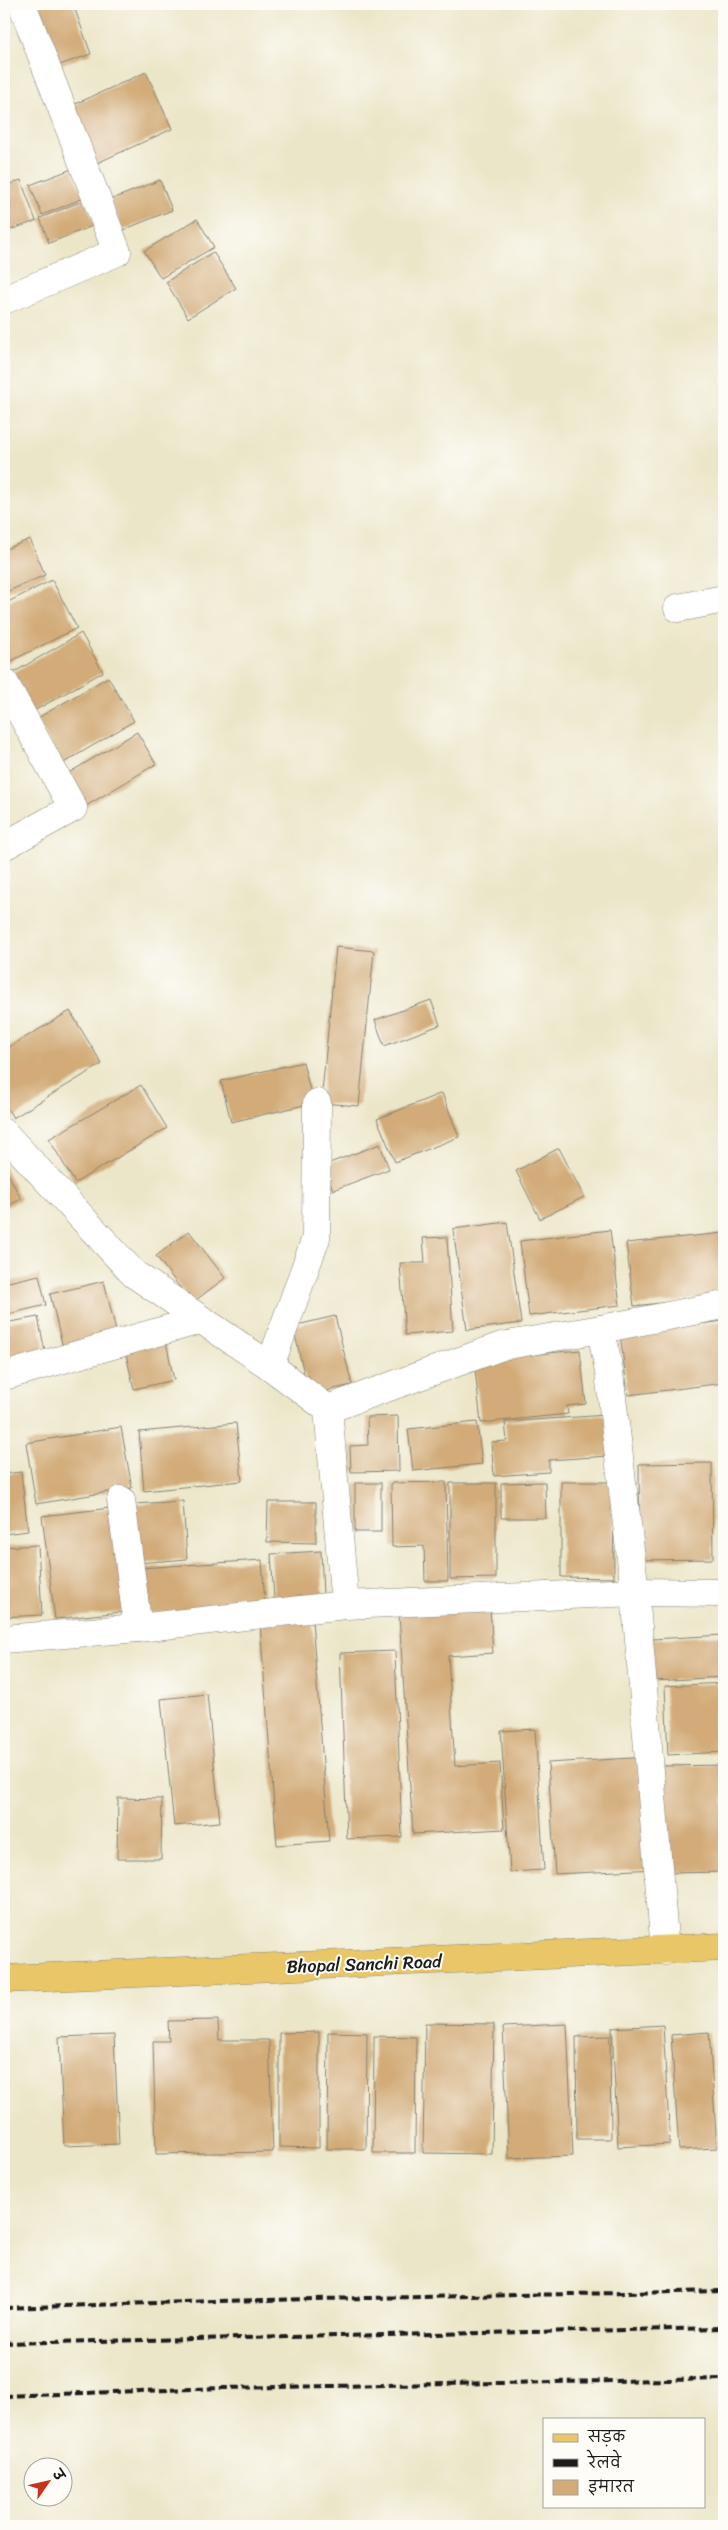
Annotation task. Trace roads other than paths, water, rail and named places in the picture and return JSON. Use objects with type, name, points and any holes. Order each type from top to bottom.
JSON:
[{"type":"main road","name":"Bhopal Sanchi Road","points":[[4,1979],[724,1947]]},
{"type":"street","points":[[4,300],[117,252],[17,10]]},
{"type":"street","points":[[678,608],[724,599]]},
{"type":"street","points":[[4,682],[73,808],[4,846]]},
{"type":"street","points":[[270,1366],[316,1238],[317,1103]]},
{"type":"street","points":[[4,1133],[134,1274],[270,1366],[328,1409],[344,1605]]},
{"type":"street","points":[[328,1409],[502,1346],[724,1305]]},
{"type":"street","points":[[4,1376],[200,1320]]},
{"type":"street","points":[[602,1329],[609,1372],[635,1592],[665,1951]]},
{"type":"street","points":[[122,1500],[138,1628]]},
{"type":"street","points":[[4,1639],[138,1628],[344,1605],[635,1592],[724,1593]]},
{"type":"railway","points":[[4,2308],[215,2301],[724,2291]]},
{"type":"railway","points":[[4,2343],[724,2328]]},
{"type":"railway","points":[[4,2396],[221,2388],[724,2379]]}]
